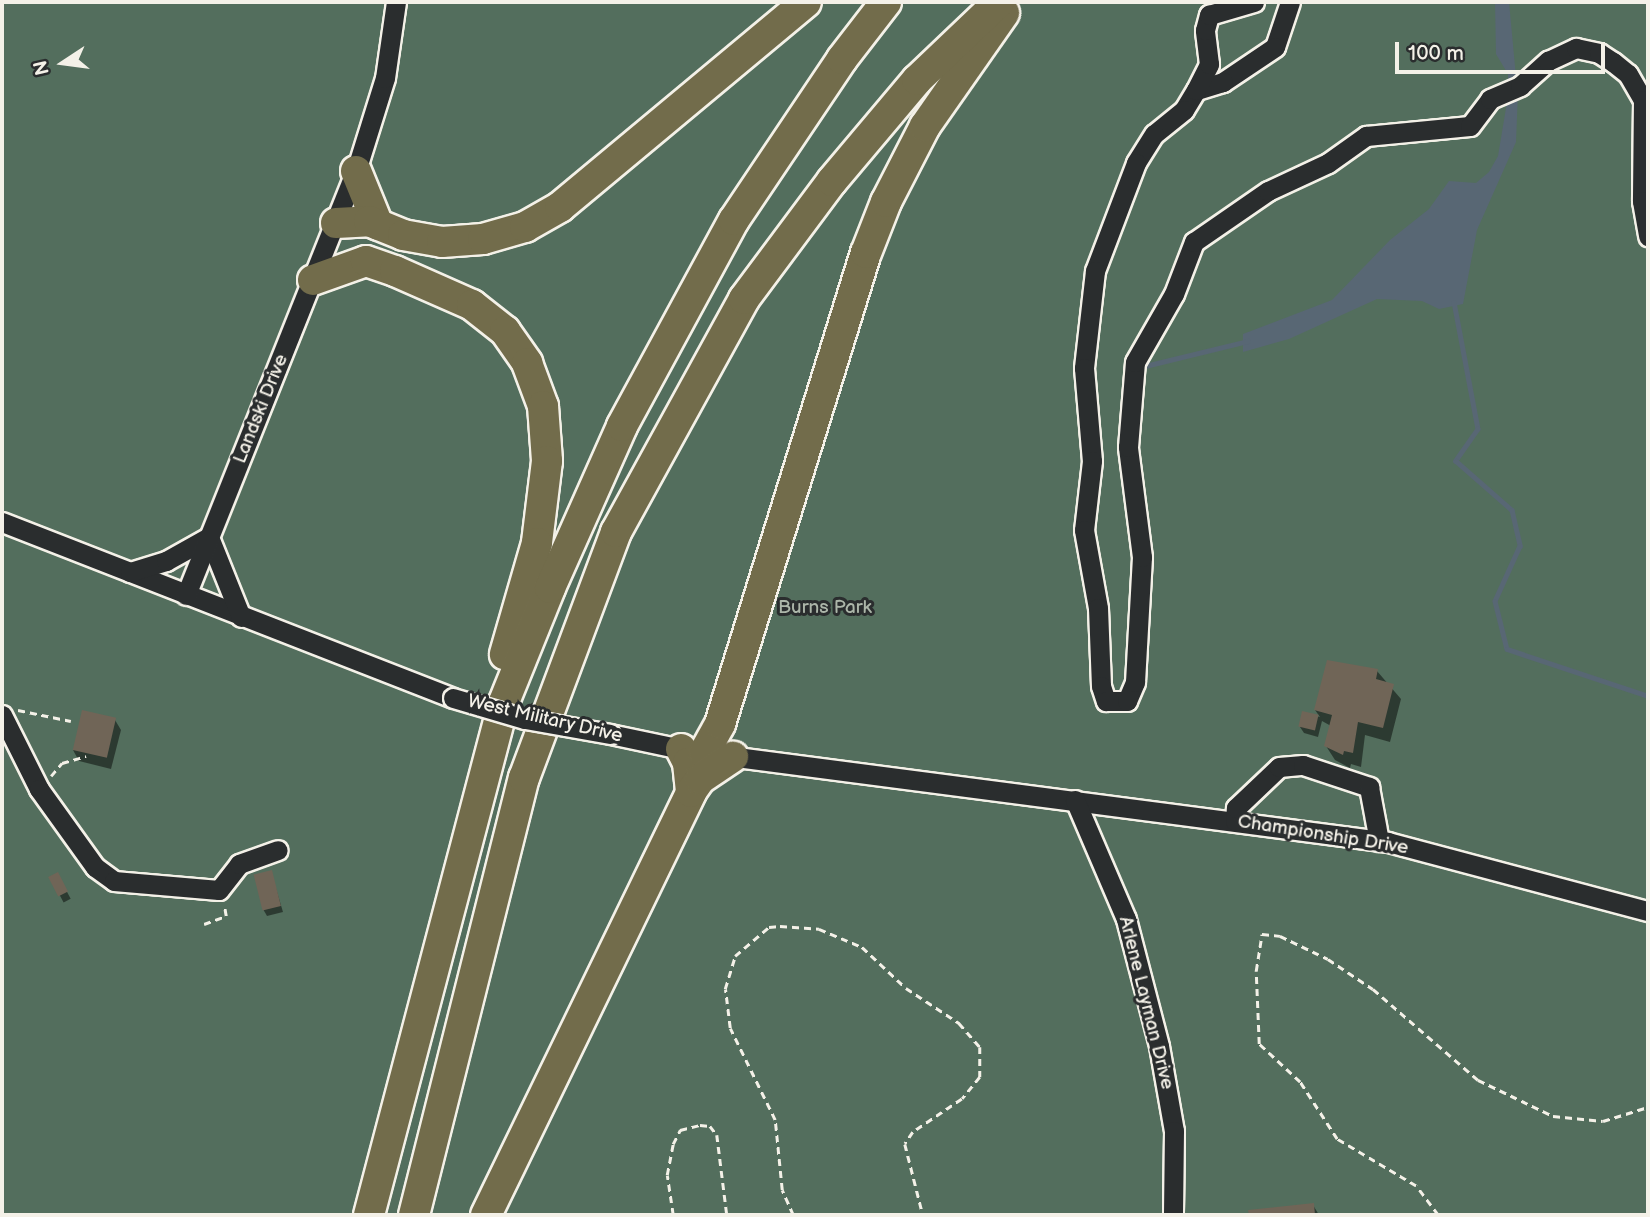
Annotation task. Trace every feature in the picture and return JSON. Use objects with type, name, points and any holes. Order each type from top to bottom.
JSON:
[{"type":"highway","points":[[504,702],[496,684],[537,543],[547,461],[537,385],[518,347],[493,320],[452,294],[366,261],[332,231],[361,220],[422,240],[469,242],[503,235],[542,218],[806,2]]},
{"type":"highway","points":[[369,1215],[504,702],[585,505],[660,353],[765,170],[886,2]]},
{"type":"highway","points":[[414,1215],[524,778],[616,532],[744,299],[832,181],[908,90],[999,2]]},
{"type":"highway","points":[[691,792],[688,763],[692,751],[723,713],[866,253],[886,202],[925,126],[1012,2]]},
{"type":"highway","points":[[356,171],[378,225]]},
{"type":"highway","points":[[313,280],[366,261]]},
{"type":"highway","points":[[486,1215],[691,792],[700,779],[740,758],[723,713]]},
{"type":"street","name":"Landski Drive","points":[[186,595],[356,171],[385,78],[396,2]]},
{"type":"street","points":[[1254,2],[1209,15],[1205,30],[1209,64],[1184,110],[1154,134],[1136,163],[1094,283],[1084,369],[1092,461],[1084,540],[1098,608],[1101,686],[1107,701],[1127,701],[1135,688],[1142,575],[1128,447],[1133,370],[1174,294],[1194,242],[1268,191],[1328,163],[1366,136],[1393,131],[1463,130],[1490,99],[1520,86],[1548,61],[1576,48],[1599,52],[1628,74],[1639,88],[1646,115],[1642,201],[1648,236]]},
{"type":"street","points":[[1196,90],[1223,82],[1275,47],[1290,2]]},
{"type":"street","name":"West Military Drive","points":[[2,522],[453,698],[525,719],[692,751],[1075,800]]},
{"type":"street","points":[[130,572],[166,561],[209,537],[240,617]]},
{"type":"street","points":[[8,713],[39,789],[95,867],[114,881],[219,890],[239,864],[278,850]]},
{"type":"street","points":[[1235,821],[1236,808],[1279,766],[1303,765],[1369,787],[1379,841]]},
{"type":"street","name":"Championship Drive","points":[[1075,800],[1379,841],[1648,911]]},
{"type":"street","name":"Arlene Layman Drive","points":[[1075,800],[1126,919],[1159,1046],[1174,1131],[1173,1215]]},
{"type":"path","points":[[8,713],[26,708],[71,721]]},
{"type":"path","points":[[39,789],[62,763],[86,756]]},
{"type":"path","points":[[204,924],[226,916],[219,890]]},
{"type":"path","points":[[793,1215],[782,1190],[775,1120],[730,1028],[725,1002],[728,971],[735,956],[769,927],[780,926],[819,929],[862,947],[906,988],[959,1023],[980,1047],[980,1077],[962,1099],[913,1132],[905,1144],[923,1215]]},
{"type":"path","points":[[1438,1215],[1416,1186],[1336,1139],[1300,1082],[1259,1044],[1256,971],[1262,934],[1280,936],[1328,959],[1373,989],[1478,1080],[1553,1116],[1603,1121],[1648,1107]]},
{"type":"path","points":[[673,1215],[667,1175],[673,1144],[680,1130],[700,1125],[710,1126],[717,1135],[727,1215]]},
{"type":"green space","name":"Burns Park","points":[[2,2],[1648,2],[1648,1215],[2,1215]]},
{"type":"water","points":[[1495,2],[1509,2],[1516,77],[1508,86],[1508,74],[1496,54]]},
{"type":"water","points":[[1518,92],[1516,142],[1477,230],[1463,304],[1439,309],[1422,301],[1377,299],[1289,339],[1243,352],[1243,334],[1332,300],[1390,240],[1429,209],[1449,181],[1476,183],[1489,172],[1498,156],[1508,96]]},
{"type":"building","points":[[1327,660],[1378,669],[1376,679],[1394,684],[1383,728],[1358,722],[1353,753],[1344,751],[1343,755],[1324,746],[1332,715],[1314,710]]},
{"type":"building","points":[[82,710],[116,718],[107,758],[73,750]]},
{"type":"building","points":[[1302,711],[1319,715],[1315,730],[1298,727]]},
{"type":"building","points":[[272,870],[281,906],[263,910],[254,875]]},
{"type":"building","points":[[58,872],[68,892],[58,897],[48,877]]},
{"type":"building","points":[[1314,1203],[1315,1215],[1249,1215],[1248,1210]]},
{"type":"waterway","points":[[1454,302],[1478,429],[1456,461],[1512,510],[1520,546],[1495,601],[1507,649],[1648,696]]},
{"type":"waterway","points":[[1141,367],[1248,341]]}]
